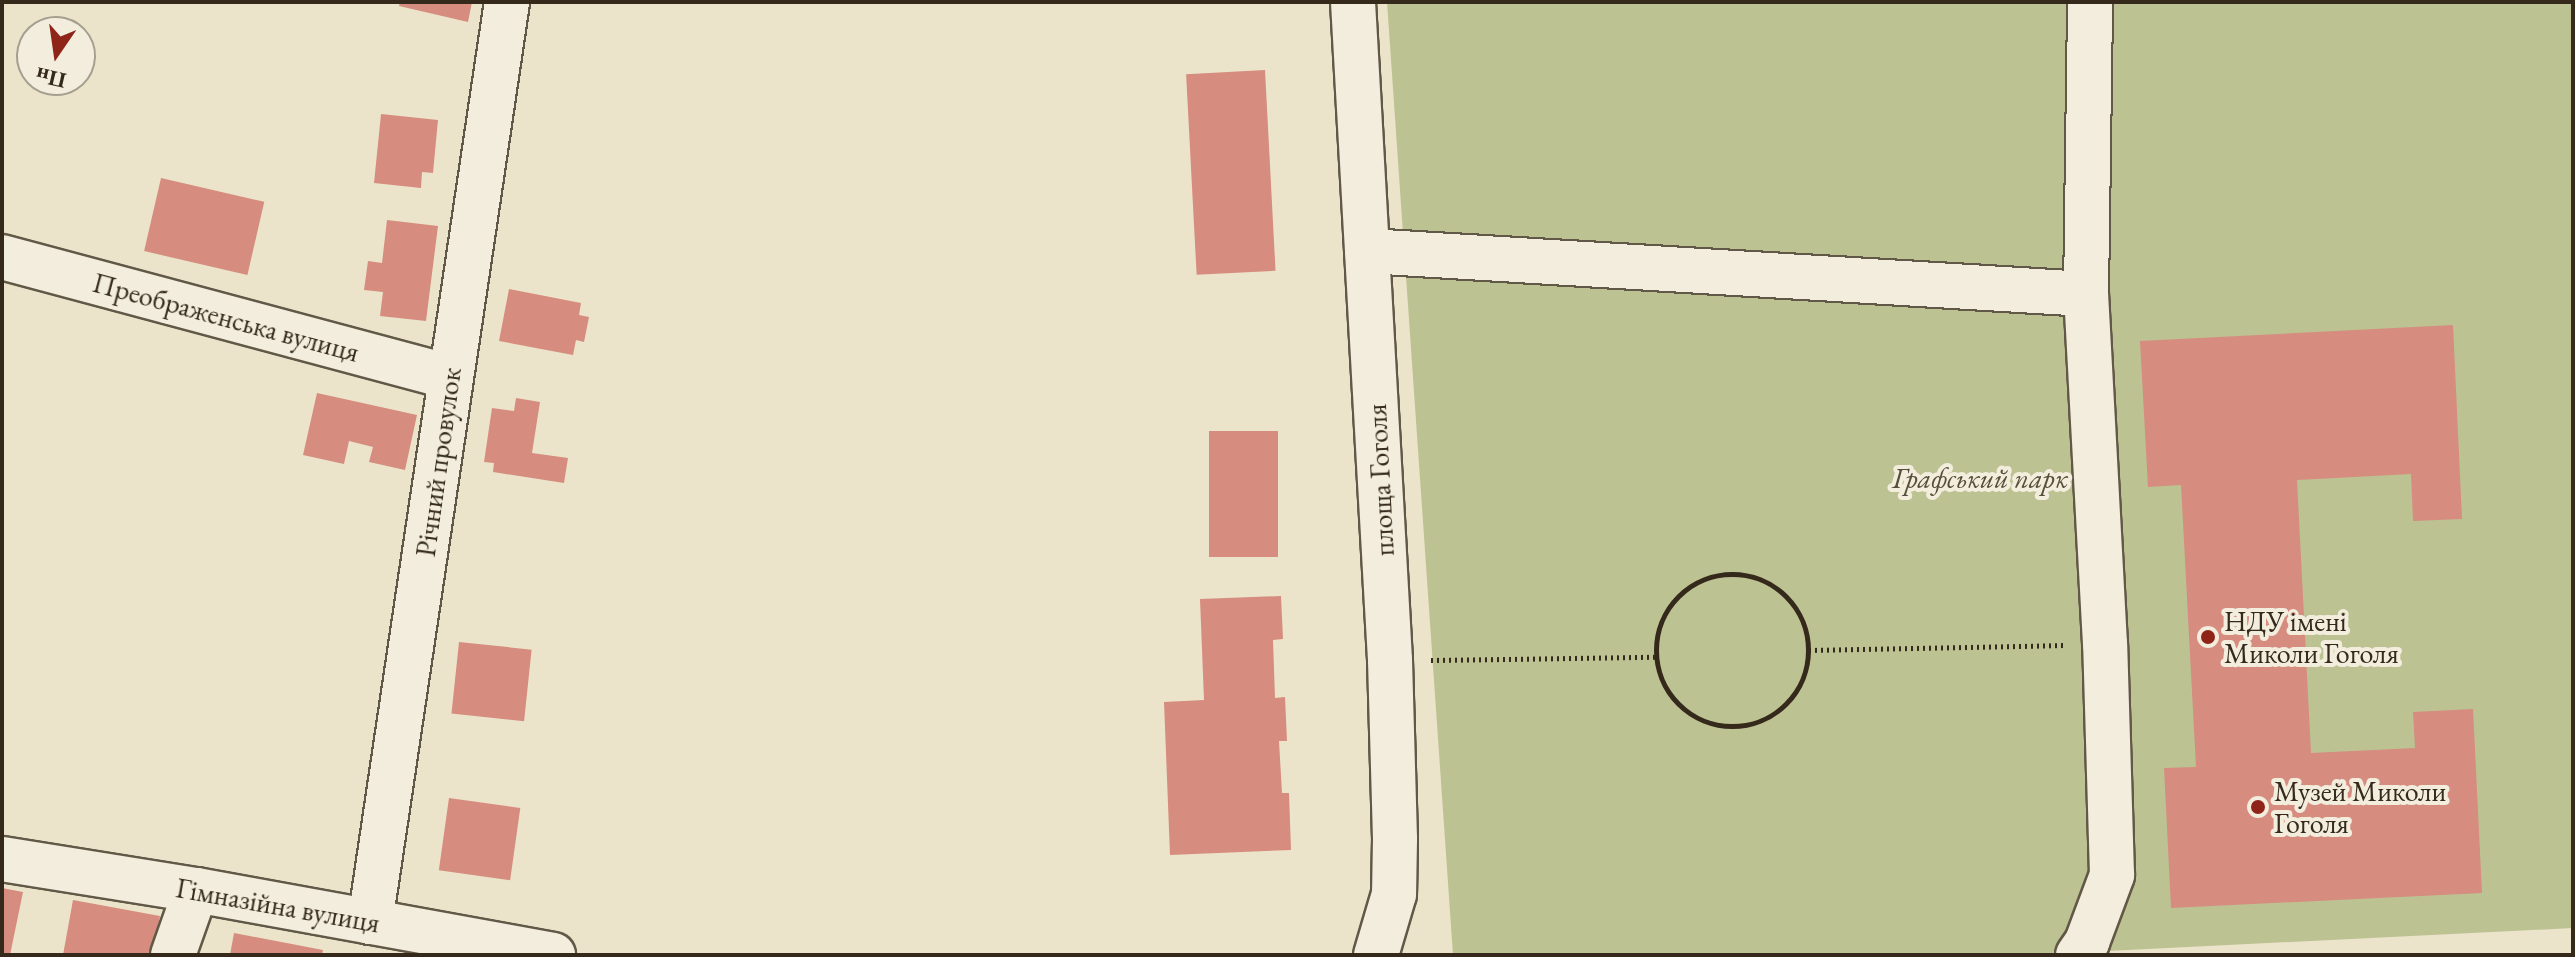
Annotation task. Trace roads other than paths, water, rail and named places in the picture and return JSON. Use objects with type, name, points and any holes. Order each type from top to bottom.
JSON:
[{"type":"street","name":"Річний провулок","points":[[370,922],[507,2]]},
{"type":"street","name":"площа Гоголя","points":[[1353,2],[1390,660],[1394,894],[1376,955]]},
{"type":"street","points":[[2078,955],[2087,942],[2112,875],[2105,644],[2086,294],[2090,2]]},
{"type":"street","points":[[1367,251],[2086,294]]},
{"type":"street","name":"Преображенська вулиця","points":[[2,257],[450,377]]},
{"type":"street","name":"Гімназійна вулиця","points":[[2,859],[196,890],[553,955]]},
{"type":"street","points":[[173,955],[196,890]]},
{"type":"place","name":"НДУ імені Миколи Гоголя","points":[[2208,637]]},
{"type":"place","name":"Музей Миколи Гоголя","points":[[2258,807]]},
{"type":"park label","name":"Графський парк","points":[[1980,478]]}]
